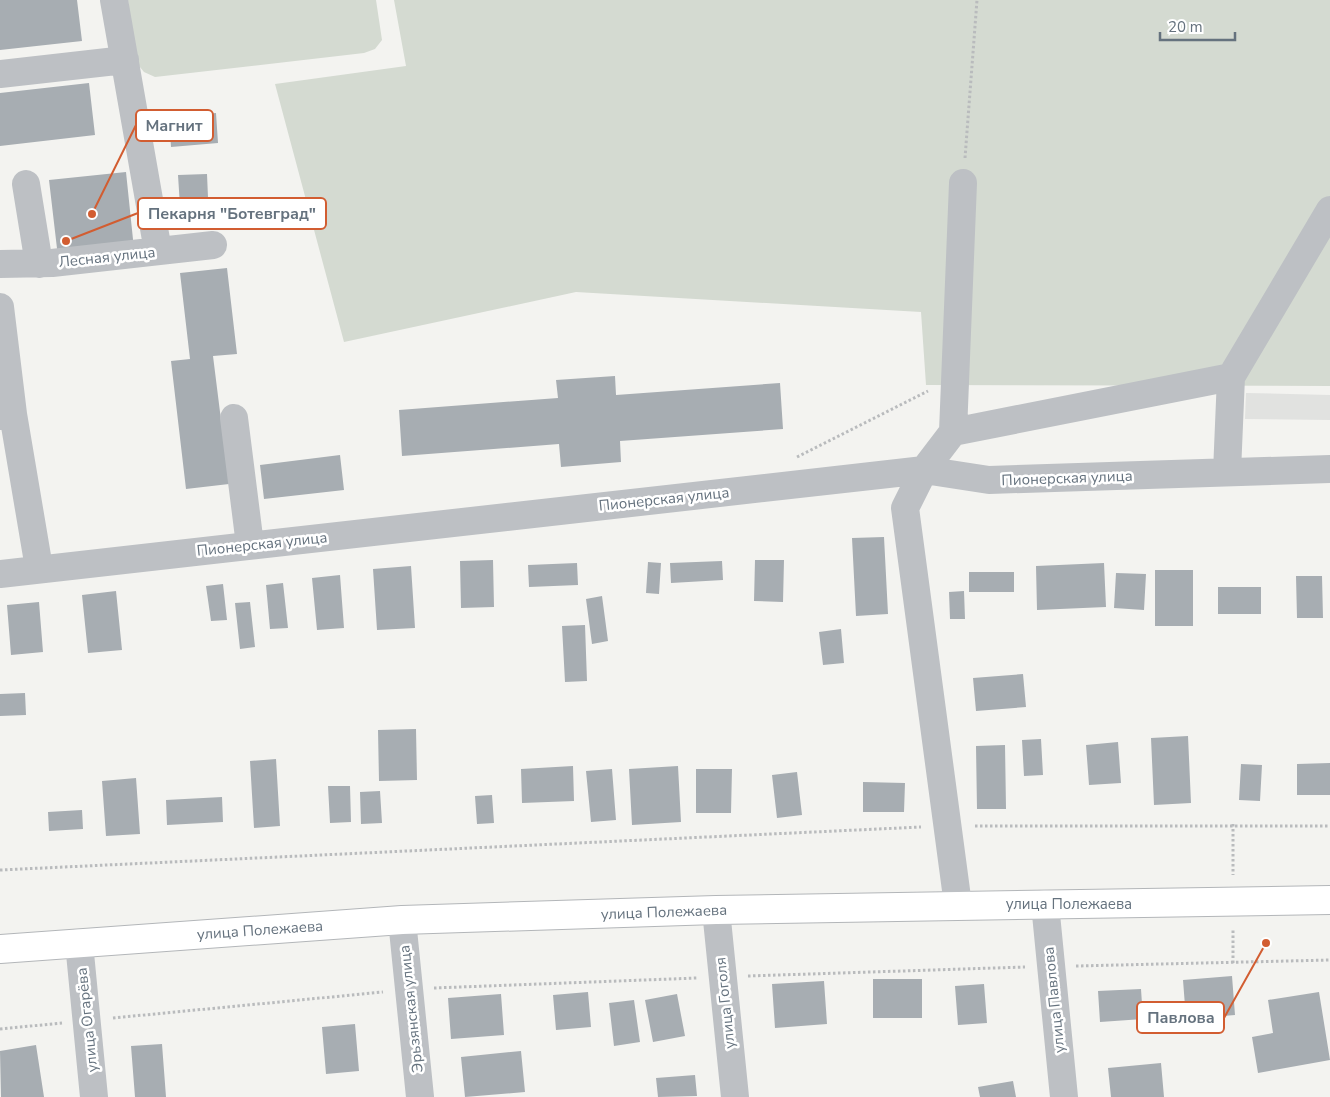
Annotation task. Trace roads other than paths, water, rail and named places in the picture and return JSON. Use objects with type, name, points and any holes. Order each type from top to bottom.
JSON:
[{"type":"main road","name":"улица Полежаева","points":[[0,949],[402,920],[716,910],[1330,900]]},
{"type":"street","points":[[114,0],[158,251]]},
{"type":"street","points":[[0,74],[125,60]]},
{"type":"street","points":[[958,905],[905,508],[924,470],[953,432],[964,183]]},
{"type":"street","points":[[26,184],[39,264]]},
{"type":"street","points":[[1227,472],[1230,378],[1330,210]]},
{"type":"street","name":"Лесная улица","points":[[0,264],[39,264],[213,246]]},
{"type":"street","points":[[0,307],[7,415],[39,568]]},
{"type":"street","points":[[953,432],[1230,378]]},
{"type":"street","points":[[234,418],[250,545]]},
{"type":"street","name":"Пионерская улица","points":[[0,574],[39,568],[924,470],[990,480],[1330,468]]},
{"type":"street","name":"улица Павлова","points":[[1045,904],[1064,1097]]},
{"type":"street","name":"улица Гоголя","points":[[716,910],[735,1097]]},
{"type":"street","name":"Эрьзянская улица","points":[[402,920],[420,1097]]},
{"type":"street","name":"улица Огарёва","points":[[80,942],[94,1097]]},
{"type":"place","name":"Магнит","points":[[92,214]]},
{"type":"place","name":"Пекарня \"Ботевград\"","points":[[66,241]]},
{"type":"place","name":"Павлова","points":[[1266,943]]}]
